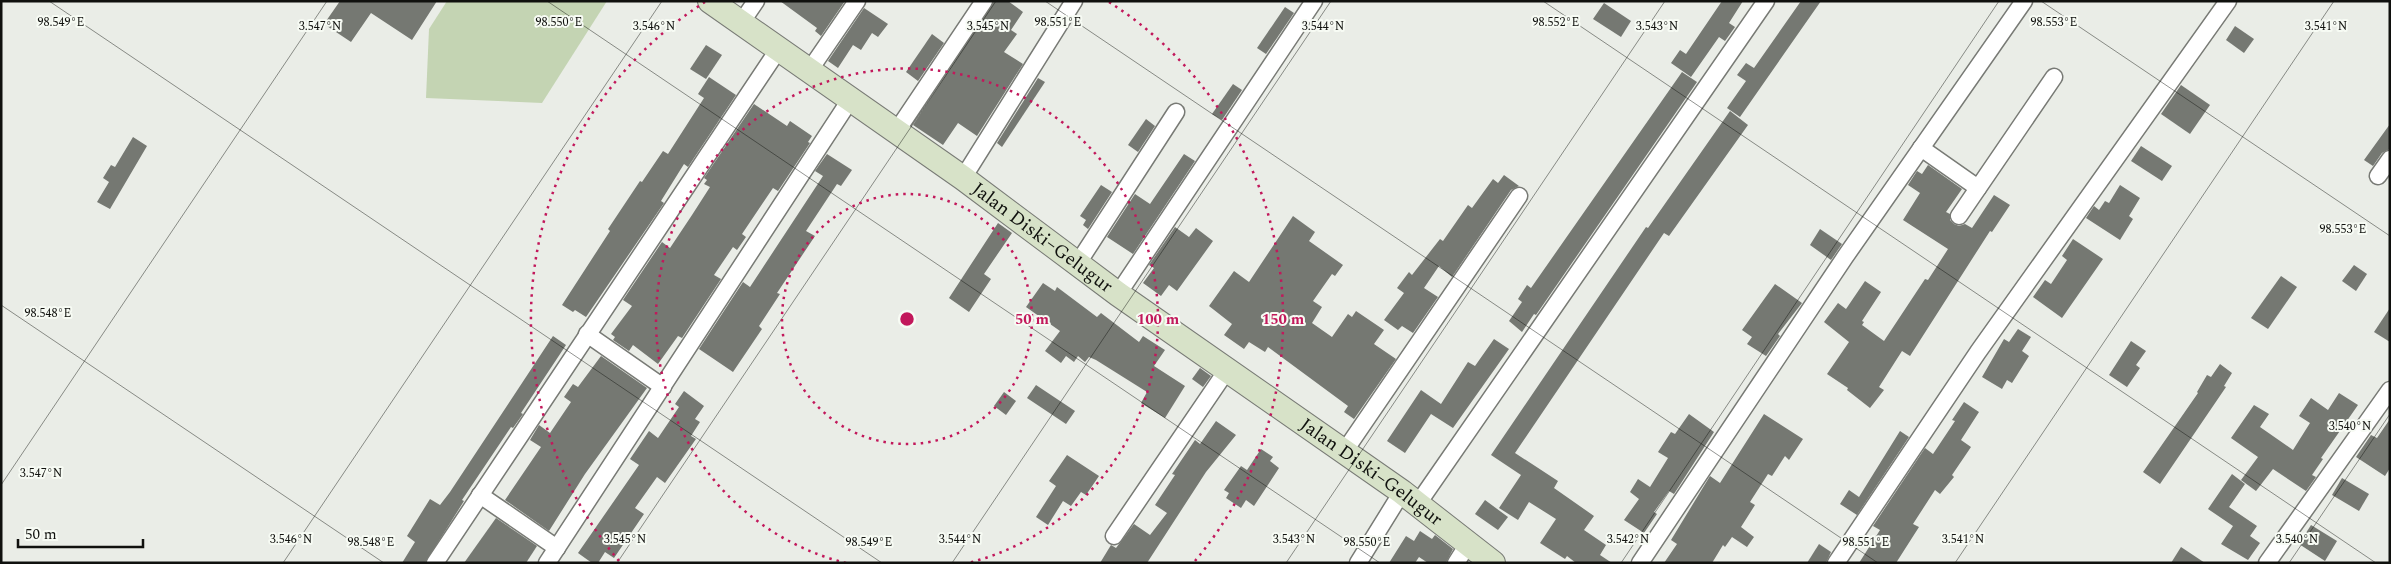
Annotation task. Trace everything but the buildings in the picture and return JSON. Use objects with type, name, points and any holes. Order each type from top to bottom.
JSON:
[{"type":"main road","name":"Jalan Diski–Gelugur","points":[[710,1],[963,178],[1118,294],[1409,498],[1462,554],[1493,563]]},
{"type":"street","points":[[741,23],[756,1]]},
{"type":"street","points":[[809,71],[857,1]]},
{"type":"street","points":[[896,132],[984,1]]},
{"type":"street","points":[[963,178],[1074,1]]},
{"type":"street","points":[[1118,294],[1314,1]]},
{"type":"street","points":[[1358,563],[1409,498],[1766,1]]},
{"type":"street","points":[[1640,563],[1921,148],[2024,1]]},
{"type":"street","points":[[1836,563],[1978,352],[2228,1]]},
{"type":"street","points":[[435,563],[778,50]]},
{"type":"street","points":[[1959,216],[2054,77]]},
{"type":"street","points":[[547,563],[850,100]]},
{"type":"street","points":[[1078,263],[1176,112]]},
{"type":"street","points":[[1921,148],[1978,188]]},
{"type":"street","points":[[2378,176],[2390,159]]},
{"type":"street","points":[[1344,452],[1519,196]]},
{"type":"street","points":[[587,334],[663,387]]},
{"type":"street","points":[[1114,536],[1227,370]]},
{"type":"street","points":[[2267,563],[2390,390]]},
{"type":"street","points":[[480,495],[557,548]]},
{"type":"green space","points":[[447,1],[607,1],[542,103],[426,98],[429,29]]}]
